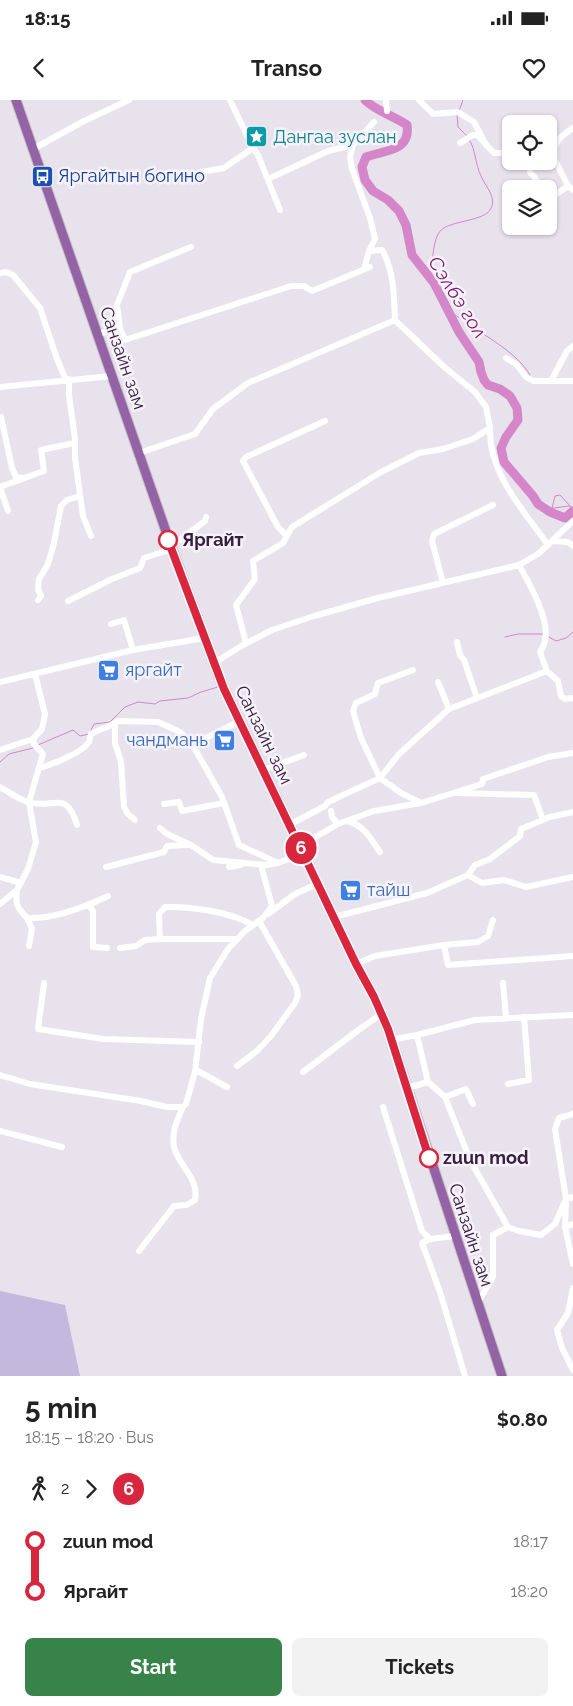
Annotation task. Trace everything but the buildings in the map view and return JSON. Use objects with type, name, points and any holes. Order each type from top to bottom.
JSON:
[{"type":"main road","name":"Санзайн зам","points":[[16,100],[204,638],[223,685],[289,825],[356,964],[374,997],[391,1040],[502,1376]]},
{"type":"street","points":[[33,149],[84,121],[130,100]]},
{"type":"street","points":[[230,100],[258,155],[280,210]]},
{"type":"street","points":[[386,100],[387,111]]},
{"type":"street","points":[[419,100],[433,114],[458,112],[474,122],[486,145]]},
{"type":"street","points":[[191,248],[130,272],[117,305],[120,328],[125,340],[291,286],[304,286],[312,291],[367,268],[369,251],[375,239],[370,218],[352,169],[350,157],[353,145],[374,122]]},
{"type":"street","points":[[557,142],[560,137],[573,128]]},
{"type":"street","points":[[460,143],[471,136],[477,135],[494,153],[502,154]]},
{"type":"street","points":[[268,179],[328,151],[353,145]]},
{"type":"street","points":[[200,172],[224,168],[253,148]]},
{"type":"street","points":[[557,164],[571,188],[557,193]]},
{"type":"street","points":[[530,172],[536,180]]},
{"type":"street","points":[[369,251],[382,250],[388,261],[394,296],[394,320],[443,366],[475,392],[486,407],[492,453],[498,468],[510,490],[551,543]]},
{"type":"street","points":[[0,273],[6,272],[13,275],[40,308],[56,359],[68,379],[80,496],[83,516],[90,536]]},
{"type":"street","points":[[139,453],[194,434],[212,409],[248,383],[394,320]]},
{"type":"street","points":[[98,334],[120,328]]},
{"type":"street","points":[[551,381],[567,351],[573,346]]},
{"type":"street","points":[[506,358],[516,364],[526,377],[534,382],[573,381]]},
{"type":"street","points":[[0,386],[112,376]]},
{"type":"street","points":[[1,417],[12,468],[16,476],[24,478]]},
{"type":"street","points":[[287,536],[278,527],[243,461],[246,457],[325,421]]},
{"type":"street","points":[[246,643],[236,606],[255,579],[253,561],[283,543],[292,527],[381,472],[419,453],[443,449],[473,439],[490,428]]},
{"type":"street","points":[[8,511],[0,487],[44,471],[41,450],[74,443]]},
{"type":"street","points":[[38,600],[41,596],[38,589],[39,579],[48,564],[61,506],[67,500],[80,496]]},
{"type":"street","points":[[443,583],[432,541],[434,534],[493,505]]},
{"type":"street","points":[[68,601],[112,579],[140,568],[144,558],[171,546],[205,521],[206,517]]},
{"type":"street","points":[[214,663],[246,643],[272,630],[314,616],[353,604],[519,565],[538,554],[573,521]]},
{"type":"street","points":[[551,543],[568,542],[573,546]]},
{"type":"street","points":[[519,565],[535,593],[544,619],[546,640],[540,652],[547,671],[558,681],[561,696],[565,699],[573,698]]},
{"type":"street","points":[[111,624],[124,620],[133,650]]},
{"type":"street","points":[[0,682],[133,650],[204,638]]},
{"type":"street","points":[[457,642],[460,655],[464,660],[477,698]]},
{"type":"street","points":[[413,670],[378,683],[375,694],[356,703],[353,711],[361,738],[380,778],[401,793],[421,803]]},
{"type":"street","points":[[289,825],[325,806],[328,802],[380,778],[399,754],[449,709],[547,671]]},
{"type":"street","points":[[0,750],[33,739],[42,729],[45,714],[35,674]]},
{"type":"street","points":[[438,682],[449,709]]},
{"type":"street","points":[[38,768],[48,766],[78,751],[88,743],[91,734],[118,721],[158,722],[180,732],[192,742],[224,803],[239,845],[278,863]]},
{"type":"street","points":[[192,742],[200,742],[240,721]]},
{"type":"street","points":[[115,724],[116,742],[121,762],[124,807],[135,820]]},
{"type":"street","points":[[29,946],[32,929],[26,918],[17,908],[16,898],[20,883],[28,870],[36,842],[29,802],[43,754],[34,744],[33,739]]},
{"type":"street","points":[[160,828],[167,834],[191,845],[213,860],[261,865],[278,863],[301,850],[340,822],[374,811],[421,803],[482,784],[483,779],[532,762],[573,753]]},
{"type":"street","points":[[263,770],[304,755]]},
{"type":"street","points":[[0,787],[29,802],[63,802],[74,814],[77,825]]},
{"type":"street","points":[[454,793],[534,795],[542,820]]},
{"type":"street","points":[[164,804],[179,802],[182,811],[224,803]]},
{"type":"street","points":[[331,811],[332,817],[340,822],[355,823],[364,829],[380,852]]},
{"type":"street","points":[[334,917],[427,893],[468,875],[474,866],[490,859],[520,836],[521,829],[550,817],[573,812]]},
{"type":"street","points":[[106,867],[164,852],[166,846],[191,845]]},
{"type":"street","points":[[229,868],[247,864]]},
{"type":"street","points":[[261,865],[272,906],[261,919]]},
{"type":"street","points":[[468,875],[482,883],[504,880],[526,887],[573,877]]},
{"type":"street","points":[[0,877],[20,883]]},
{"type":"street","points":[[139,1250],[174,1206],[187,1205],[195,1200],[197,1191],[175,1149],[176,1123],[186,1104],[196,1070],[201,1019],[210,978],[228,949],[253,925],[296,894],[318,884]]},
{"type":"street","points":[[0,904],[17,890]]},
{"type":"street","points":[[26,918],[61,914],[89,905],[108,896]]},
{"type":"street","points":[[89,905],[93,911],[93,948],[107,948]]},
{"type":"street","points":[[160,939],[159,914],[165,907],[192,906],[253,925]]},
{"type":"street","points":[[237,1066],[257,1051],[271,1036],[295,1003],[298,995],[296,986],[261,919]]},
{"type":"street","points":[[356,964],[374,956],[444,944],[478,942],[488,936],[493,920]]},
{"type":"street","points":[[120,948],[136,946],[145,940],[237,939]]},
{"type":"street","points":[[444,944],[448,965],[573,956]]},
{"type":"street","points":[[44,983],[38,1029],[103,1039],[199,1042]]},
{"type":"street","points":[[502,983],[506,1018]]},
{"type":"street","points":[[303,1072],[381,1014]]},
{"type":"street","points":[[391,1040],[474,1020],[573,1015]]},
{"type":"street","points":[[508,1084],[529,1080],[524,1017]]},
{"type":"street","points":[[417,1035],[428,1082],[445,1098],[470,1160],[508,1227],[519,1232],[541,1235],[555,1224],[566,1199]]},
{"type":"street","points":[[196,1070],[227,1087]]},
{"type":"street","points":[[0,1075],[30,1084],[142,1101],[167,1107],[183,1107]]},
{"type":"street","points":[[407,1088],[428,1082]]},
{"type":"street","points":[[445,1098],[466,1089],[473,1104]]},
{"type":"street","points":[[383,1107],[422,1232],[430,1239]]},
{"type":"street","points":[[573,1114],[558,1118],[555,1129],[566,1199],[565,1227],[573,1264]]},
{"type":"street","points":[[0,1131],[62,1147]]},
{"type":"street","points":[[566,1199],[573,1197]]},
{"type":"street","points":[[565,1227],[573,1224]]},
{"type":"street","points":[[477,1305],[493,1277],[493,1235],[508,1227]]},
{"type":"street","points":[[455,1236],[430,1239],[422,1243],[440,1292],[465,1376]]},
{"type":"street","points":[[573,1288],[568,1314],[557,1330],[562,1348],[573,1370]]},
{"type":"shaded area","points":[[0,1291],[65,1305],[80,1376],[0,1376]]},
{"type":"waterway","name":"Сэлбэ гол","points":[[365,100],[407,125],[407,134],[401,145],[395,149],[366,157],[362,167],[365,180],[373,191],[388,200],[399,211],[406,225],[412,255],[434,283],[459,332],[479,362],[484,380],[488,385],[500,389],[510,396],[517,408],[518,420],[501,448],[504,462],[538,504],[550,512],[565,518],[573,511]]},
{"type":"waterway","points":[[459,111],[463,100]]},
{"type":"waterway","points":[[457,114],[458,127],[467,136]]},
{"type":"waterway","points":[[469,139],[479,171],[492,197],[492,206],[482,216],[449,226],[440,232],[434,247],[434,272],[448,310],[509,352],[530,375]]},
{"type":"waterway","points":[[552,508],[555,496],[560,495],[572,508]]},
{"type":"waterway","points":[[546,509],[569,506],[573,508]]},
{"type":"waterway","points":[[549,637],[556,641],[566,638],[573,632]]},
{"type":"waterway","points":[[505,637],[518,634],[543,634]]},
{"type":"waterway","points":[[91,730],[94,724],[110,722],[125,707],[138,702],[155,704],[160,701],[188,698],[218,687]]},
{"type":"waterway","points":[[38,745],[73,730],[80,736],[89,734]]},
{"type":"waterway","points":[[0,762],[9,754],[33,748]]},
{"type":"bus line","name":"6","points":[[168,540],[224,689],[388,1029],[429,1158]]},
{"type":"place","name":"Дангаа зуслан","points":[[257,137]]},
{"type":"place","name":"Яргайтын богино","points":[[42,176]]},
{"type":"place","name":"Яргайт","points":[[168,540]]},
{"type":"place","name":"яргайт","points":[[109,670]]},
{"type":"place","name":"чандмань","points":[[224,740]]},
{"type":"place","name":"тайш","points":[[351,890]]},
{"type":"place","name":"zuun mod","points":[[429,1158]]}]
